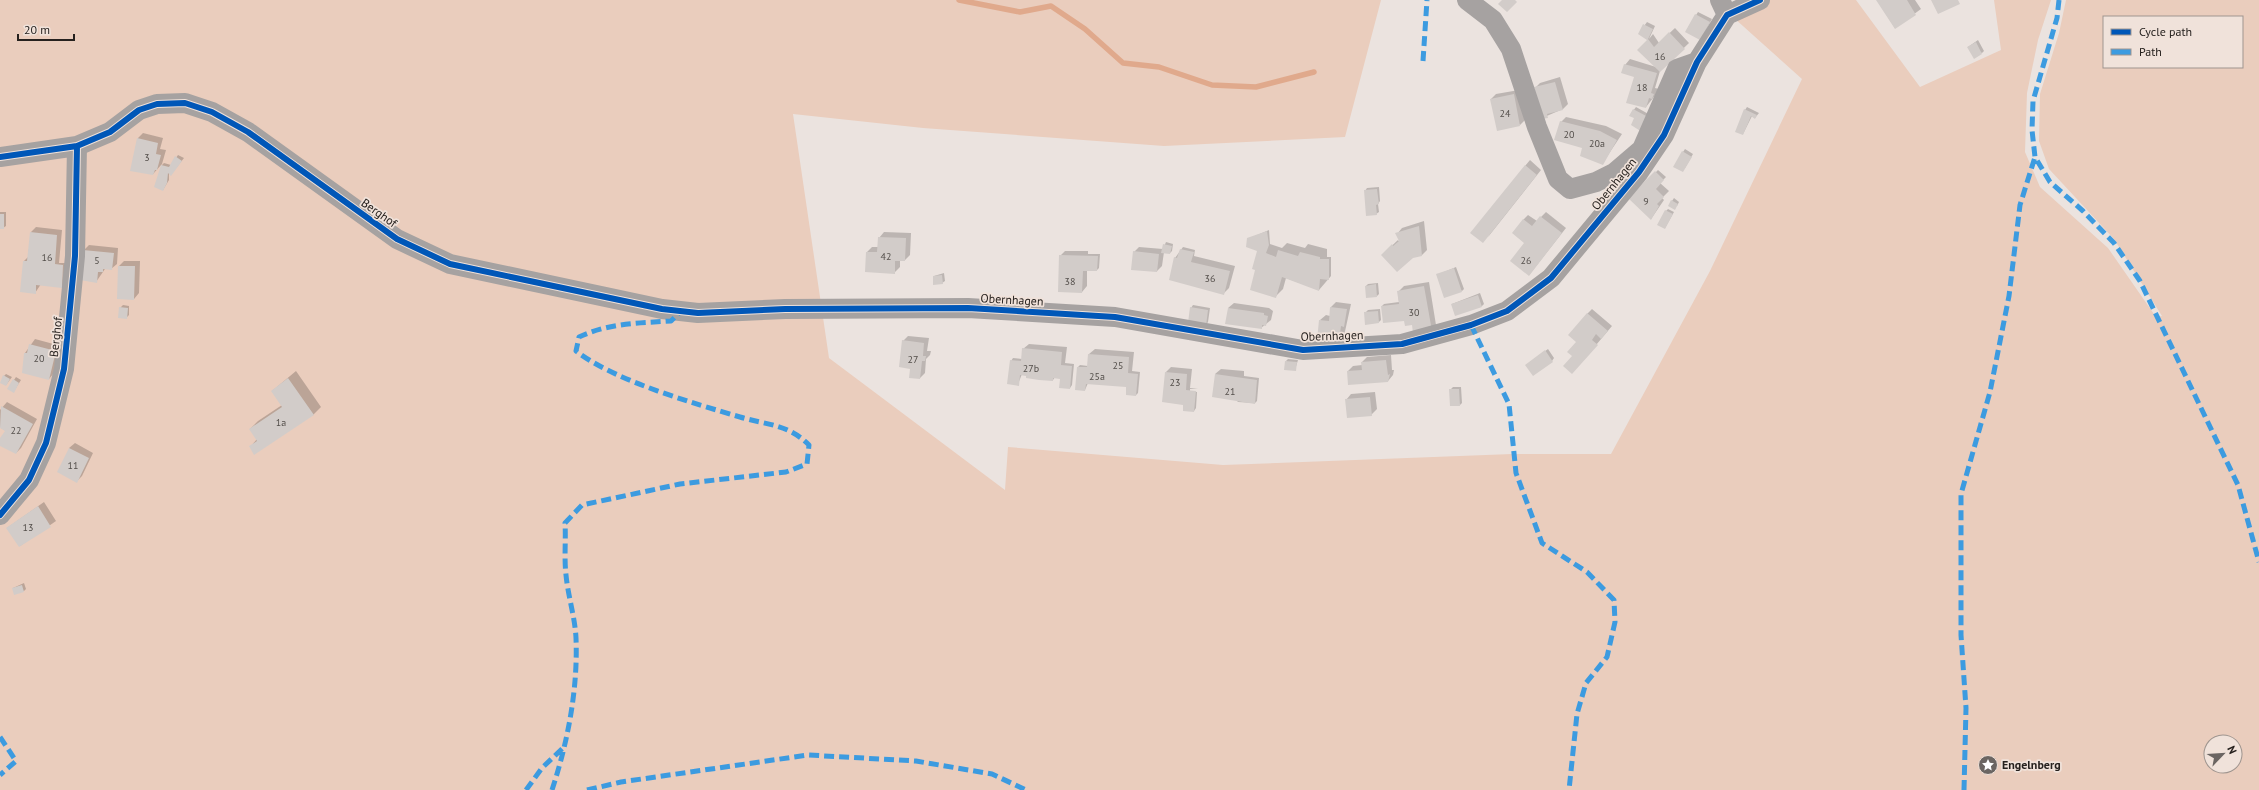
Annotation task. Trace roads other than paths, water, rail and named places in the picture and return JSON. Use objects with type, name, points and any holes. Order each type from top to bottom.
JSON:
[{"type":"street","name":"Obernhagen","points":[[1467,0],[1493,20],[1511,49],[1537,127],[1558,179],[1570,189],[1596,182],[1614,173],[1642,149],[1677,69],[1697,62]]},
{"type":"street","name":"Obernhagen","points":[[698,313],[785,309],[968,308],[1116,316],[1303,350],[1402,344],[1471,325],[1507,311],[1551,278],[1643,166],[1664,135],[1724,7],[1760,0]]},
{"type":"street","name":"Berghof","points":[[0,157],[77,146],[110,132],[139,110],[157,104],[185,103],[212,112],[248,132],[397,239],[450,264],[662,309],[698,313]]},
{"type":"street","name":"Berghof","points":[[0,515],[29,480],[43,449],[64,369],[76,256],[77,146]]},
{"type":"waterway","points":[[959,0],[1020,12],[1051,6],[1085,29],[1123,63],[1159,67],[1212,85],[1256,87],[1314,72]]},
{"type":"place","name":"Engelnberg","points":[[1988,765]]}]
